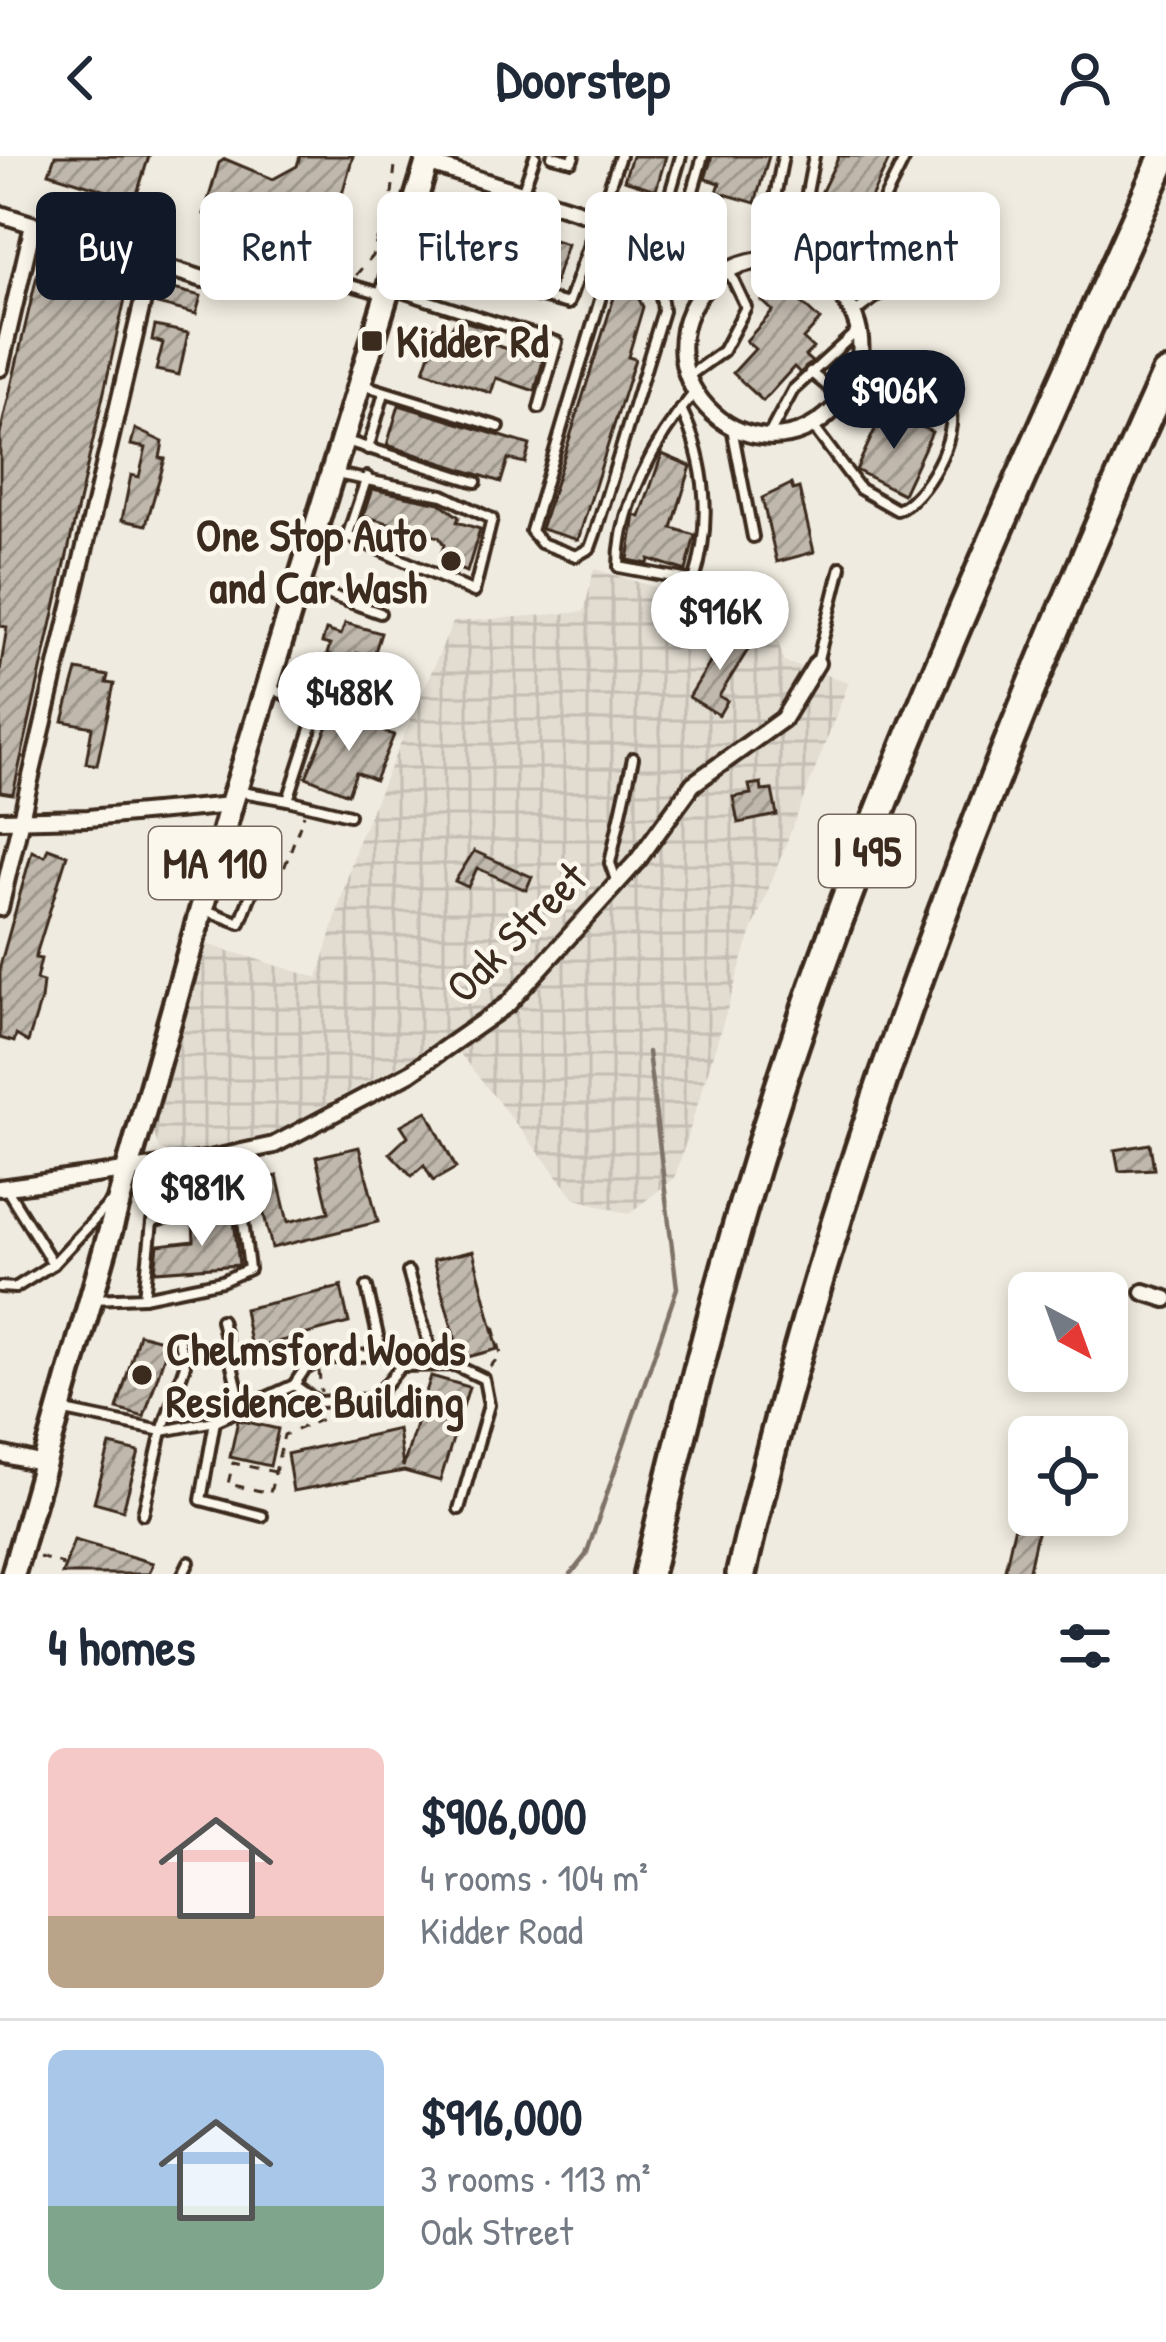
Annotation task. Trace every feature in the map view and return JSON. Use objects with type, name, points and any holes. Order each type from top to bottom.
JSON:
[{"type":"highway","name":"I 495","points":[[648,1574],[746,1201],[842,916],[914,728],[1164,156]]},
{"type":"highway","name":"I 495","points":[[741,1574],[836,1214],[921,958],[1020,709],[1166,375]]},
{"type":"main road","name":"MA 110","points":[[418,192],[428,159]]},
{"type":"main road","name":"MA 110","points":[[13,1574],[233,798],[384,300]]},
{"type":"street","points":[[428,159],[519,192]]},
{"type":"street","points":[[0,214],[36,226]]},
{"type":"street","points":[[0,368],[33,225]]},
{"type":"street","points":[[0,908],[143,300]]},
{"type":"street","points":[[701,300],[686,319],[682,344],[694,393],[731,427],[769,436],[812,425],[847,392],[858,331],[845,300]]},
{"type":"street","name":"Oak Street","points":[[2,1187],[123,1182],[274,1144],[346,1109],[466,1034],[508,1004],[617,881],[693,784],[783,718],[817,664]]},
{"type":"street","points":[[0,820],[233,798]]},
{"type":"street","points":[[1144,1292],[1166,1299]]},
{"type":"street","points":[[0,1454],[44,1464]]},
{"type":"lane","points":[[522,192],[535,156]]},
{"type":"lane","points":[[552,156],[572,161],[574,156]]},
{"type":"lane","points":[[606,192],[620,156]]},
{"type":"lane","points":[[671,192],[681,156]]},
{"type":"lane","points":[[693,192],[703,156]]},
{"type":"lane","points":[[776,192],[783,156]]},
{"type":"lane","points":[[807,192],[814,156]]},
{"type":"lane","points":[[888,192],[906,156]]},
{"type":"lane","points":[[553,300],[568,304],[585,251]]},
{"type":"lane","points":[[616,254],[654,280],[662,291],[663,311],[595,534],[590,548],[576,556],[541,543],[531,531],[616,254]]},
{"type":"lane","points":[[687,377],[723,351],[746,308],[727,280]]},
{"type":"lane","points":[[417,300],[557,342],[539,408]]},
{"type":"lane","points":[[853,314],[872,300]]},
{"type":"lane","points":[[769,436],[782,406],[810,373],[858,331]]},
{"type":"lane","points":[[810,373],[847,392],[919,392],[949,406],[952,428],[919,497],[897,510],[860,489],[812,425]]},
{"type":"lane","points":[[358,384],[499,427]]},
{"type":"lane","points":[[368,450],[384,393]]},
{"type":"lane","points":[[681,409],[700,461],[709,536],[694,581],[619,567],[619,532],[665,428],[694,393]]},
{"type":"lane","points":[[731,427],[753,537]]},
{"type":"lane","points":[[342,440],[476,482]]},
{"type":"lane","points":[[314,531],[346,537],[474,592],[492,519],[443,495],[332,473]]},
{"type":"lane","points":[[346,537],[367,477]]},
{"type":"lane","points":[[817,664],[841,567]]},
{"type":"lane","points":[[298,584],[380,614]]},
{"type":"lane","points":[[267,687],[317,710],[288,800]]},
{"type":"lane","points":[[617,881],[610,863],[633,758]]},
{"type":"lane","points":[[233,798],[288,800],[349,815]]},
{"type":"lane","points":[[215,860],[256,881]]},
{"type":"lane","points":[[202,909],[240,923],[263,862]]},
{"type":"lane","points":[[90,1299],[144,1297],[222,1281],[249,1269],[235,1154]]},
{"type":"lane","points":[[0,1287],[15,1288],[53,1264],[123,1182]]},
{"type":"lane","points":[[2,1187],[53,1264]]},
{"type":"lane","points":[[144,1297],[152,1222],[240,1196]]},
{"type":"lane","points":[[408,1272],[435,1366]]},
{"type":"lane","points":[[367,1287],[382,1354]]},
{"type":"lane","points":[[221,1320],[242,1407]]},
{"type":"lane","points":[[142,1514],[162,1431],[185,1365],[177,1334]]},
{"type":"lane","points":[[59,1410],[162,1431],[214,1421],[294,1385],[304,1370],[323,1359],[382,1354],[401,1366],[455,1365],[484,1379],[489,1405],[459,1509]]},
{"type":"lane","points":[[294,1385],[318,1402],[374,1399],[401,1366]]},
{"type":"lane","points":[[214,1421],[201,1500],[262,1516]]},
{"type":"lane","points":[[183,1574],[189,1562]]},
{"type":"path","points":[[353,280],[372,256],[392,194],[395,156]]},
{"type":"path","points":[[256,881],[275,893],[308,805]]},
{"type":"path","points":[[321,1291],[343,1285]]},
{"type":"path","points":[[490,1367],[501,1354],[493,1322]]},
{"type":"path","points":[[249,1357],[278,1358],[305,1348],[308,1356]]},
{"type":"path","points":[[319,1370],[322,1397]]},
{"type":"path","points":[[275,1472],[233,1463],[228,1484],[271,1493],[284,1436],[327,1417]]},
{"type":"path","points":[[35,1556],[62,1564],[59,1574]]},
{"type":"shaded area","points":[[594,569],[773,622],[784,662],[849,682],[749,939],[675,1177],[629,1214],[576,1199],[448,1039],[272,1133],[177,1155],[160,1150],[149,1121],[203,943],[318,978],[358,841],[453,622],[584,612]]},
{"type":"building","points":[[55,156],[149,156],[138,192],[110,192],[49,173]]},
{"type":"building","points":[[300,156],[353,156],[343,192],[210,192],[219,163],[225,159],[273,179],[297,166]]},
{"type":"building","points":[[632,156],[666,156],[656,190],[624,180]]},
{"type":"building","points":[[712,156],[769,156],[751,202],[717,192],[720,183],[705,179]]},
{"type":"building","points":[[839,156],[891,156],[874,192],[821,192]]},
{"type":"building","points":[[36,280],[36,300],[125,300],[13,794],[0,792],[0,671],[7,627],[0,626],[0,434]]},
{"type":"building","points":[[176,290],[200,296],[196,314],[157,304],[158,300],[176,300]]},
{"type":"building","points":[[613,300],[640,300],[643,307],[628,357],[635,359],[578,540],[541,529]]},
{"type":"building","points":[[798,300],[820,320],[803,339],[813,348],[805,356],[812,362],[800,373],[794,367],[763,401],[733,373],[755,349],[746,341],[773,311],[762,301]]},
{"type":"building","points":[[457,319],[496,331],[492,344],[543,361],[535,391],[496,378],[491,393],[424,371],[433,344],[425,342],[430,326],[449,332]]},
{"type":"building","points":[[155,326],[188,333],[179,375],[156,370],[163,343],[152,340]]},
{"type":"building","points":[[399,405],[530,445],[525,463],[508,459],[501,482],[387,445]]},
{"type":"building","points":[[884,410],[932,432],[903,494],[856,470]]},
{"type":"building","points":[[135,429],[163,442],[160,458],[165,459],[146,525],[122,520],[131,475],[139,477],[146,448],[131,445]]},
{"type":"building","points":[[662,454],[691,466],[672,528],[695,535],[686,571],[649,559],[648,564],[628,560],[635,515],[640,517]]},
{"type":"building","points":[[791,484],[793,490],[799,488],[814,552],[777,562],[762,498]]},
{"type":"building","points":[[372,489],[440,503],[459,517],[457,522],[480,529],[467,572],[458,569],[456,575],[437,566],[444,545],[439,537],[363,516]]},
{"type":"building","points":[[345,623],[381,633],[373,658],[357,653],[354,662],[327,654],[330,645],[322,643],[326,630],[341,635]]},
{"type":"building","points":[[729,632],[751,645],[719,696],[727,701],[719,715],[689,697]]},
{"type":"building","points":[[77,670],[108,676],[106,683],[114,684],[97,765],[86,763],[92,727],[63,721]]},
{"type":"building","points":[[333,714],[394,735],[375,780],[356,772],[348,794],[306,777]]},
{"type":"building","points":[[761,783],[762,791],[772,790],[777,815],[738,823],[733,797],[751,794],[749,785]]},
{"type":"building","points":[[48,848],[67,855],[35,958],[41,959],[36,980],[43,982],[41,1000],[28,1042],[16,1035],[14,1042],[0,1038],[0,966],[32,851],[45,856]]},
{"type":"building","points":[[474,851],[532,877],[526,890],[477,868],[468,887],[455,881]]},
{"type":"building","points":[[427,1111],[456,1168],[433,1181],[424,1165],[412,1176],[390,1153],[408,1136],[401,1125]]},
{"type":"building","points":[[1150,1144],[1154,1169],[1119,1171],[1115,1150]]},
{"type":"building","points":[[359,1147],[378,1222],[272,1248],[256,1181],[277,1176],[288,1222],[329,1212],[316,1157]]},
{"type":"building","points":[[234,1220],[239,1265],[155,1271],[158,1245],[194,1241],[193,1224]]},
{"type":"building","points":[[473,1251],[498,1349],[461,1359],[433,1260]]},
{"type":"building","points":[[341,1287],[349,1323],[251,1349],[244,1309]]},
{"type":"building","name":"Chelmsford Woods Residence Building","points":[[139,1334],[169,1342],[144,1417],[117,1409]]},
{"type":"building","points":[[431,1376],[469,1387],[440,1481],[404,1471],[293,1491],[287,1454],[398,1429],[403,1467]]},
{"type":"building","points":[[238,1420],[278,1429],[270,1466],[230,1457]]},
{"type":"building","points":[[110,1445],[139,1452],[123,1510],[94,1502]]},
{"type":"building","points":[[1013,1536],[1036,1536],[1028,1574],[1004,1574]]},
{"type":"building","points":[[74,1540],[153,1563],[149,1574],[62,1574]]},
{"type":"waterway","points":[[571,1574],[586,1555],[677,1288],[648,1052]]},
{"type":"place","name":"Kidder Rd","points":[[372,341]]},
{"type":"place","name":"One Stop Auto and Car Wash","points":[[451,561]]},
{"type":"place","name":"Chelmsford Woods Residence Building","points":[[142,1375]]}]
